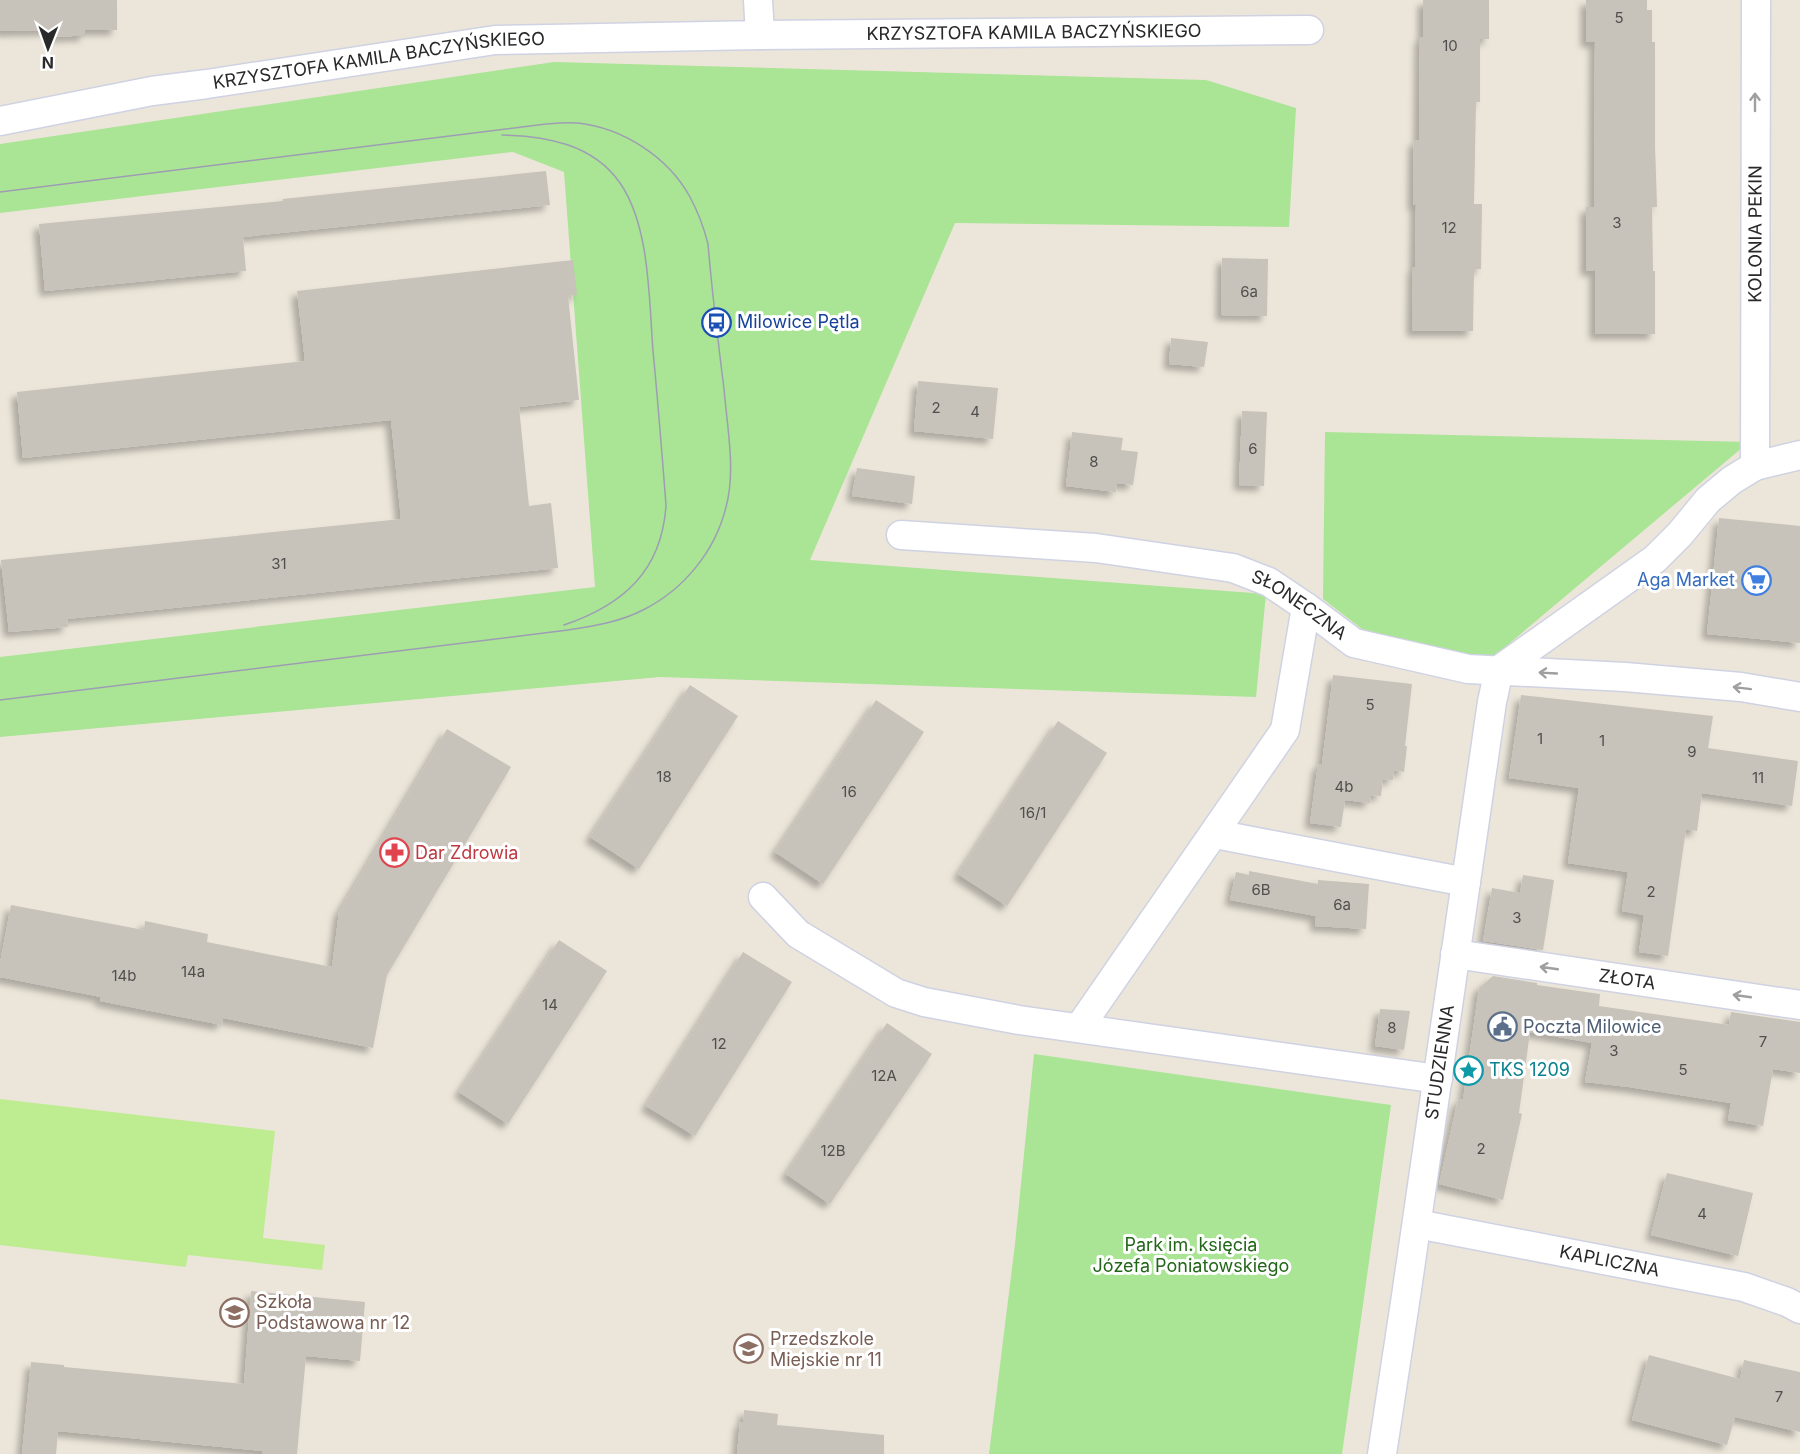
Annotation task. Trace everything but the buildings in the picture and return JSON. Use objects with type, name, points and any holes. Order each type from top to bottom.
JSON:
[{"type":"street","points":[[758,0],[760,35]]},
{"type":"street","name":"KOLONIA PEKIN","points":[[1755,466],[1756,0]]},
{"type":"street","name":"KRZYSZTOFA KAMILA BACZYŃSKIEGO","points":[[0,120],[152,91],[495,40],[1309,30]]},
{"type":"street","points":[[1499,670],[1655,559],[1680,534],[1707,500],[1732,480],[1755,466],[1800,455]]},
{"type":"street","name":"SŁONECZNA","points":[[901,535],[1096,548],[1233,568],[1269,582],[1354,642],[1468,669],[1625,677],[1742,687],[1800,697]]},
{"type":"street","points":[[1078,1028],[1286,730],[1306,607]]},
{"type":"street","name":"STUDZIENNA","points":[[1382,1454],[1492,702],[1499,670]]},
{"type":"street","points":[[1215,834],[1466,882]]},
{"type":"street","points":[[763,897],[798,934],[896,993],[935,1004],[1019,1020],[1437,1079]]},
{"type":"street","name":"ZŁOTA","points":[[1455,954],[1800,1005]]},
{"type":"street","name":"KAPLICZNA","points":[[1417,1224],[1744,1287],[1800,1309]]},
{"type":"green space","points":[[554,62],[1206,80],[1296,108],[1289,227],[955,223],[810,560],[1266,594],[1256,697],[660,677],[0,737],[0,657],[595,587],[564,172],[513,152],[0,213],[0,144]]},
{"type":"green space","points":[[1325,432],[1749,442],[1486,663],[1362,629],[1323,599]]},
{"type":"green space","name":"Park im. księcia Józefa Poniatowskiego","points":[[1034,1054],[1391,1105],[1342,1454],[989,1454],[1015,1244]]},
{"type":"green space","points":[[0,1099],[275,1131],[263,1238],[325,1245],[322,1270],[188,1255],[186,1267],[0,1245]]},
{"type":"tram line","points":[[0,192],[546,124],[578,123],[611,131],[643,147],[670,169],[690,197],[703,226],[708,244],[731,464],[726,507],[721,524],[705,554],[695,568],[671,592],[658,602],[625,618],[568,630],[0,700]]},
{"type":"tram line","points":[[502,135],[552,140],[582,151],[609,170],[630,200],[637,220],[643,242],[649,287],[666,505],[663,528],[657,549],[648,567],[636,582],[604,607],[564,625]]},
{"type":"place","name":"Milowice Pętla","points":[[716,322]]},
{"type":"place","name":"Aga Market","points":[[1756,580]]},
{"type":"place","name":"Dar Zdrowia","points":[[394,853]]},
{"type":"place","name":"Poczta Milowice","points":[[1502,1027]]},
{"type":"place","name":"TKS 1209","points":[[1468,1070]]},
{"type":"place","name":"Szkoła Podstawowa nr 12","points":[[235,1312]]},
{"type":"place","name":"Przedszkole Miejskie nr 11","points":[[749,1349]]}]
